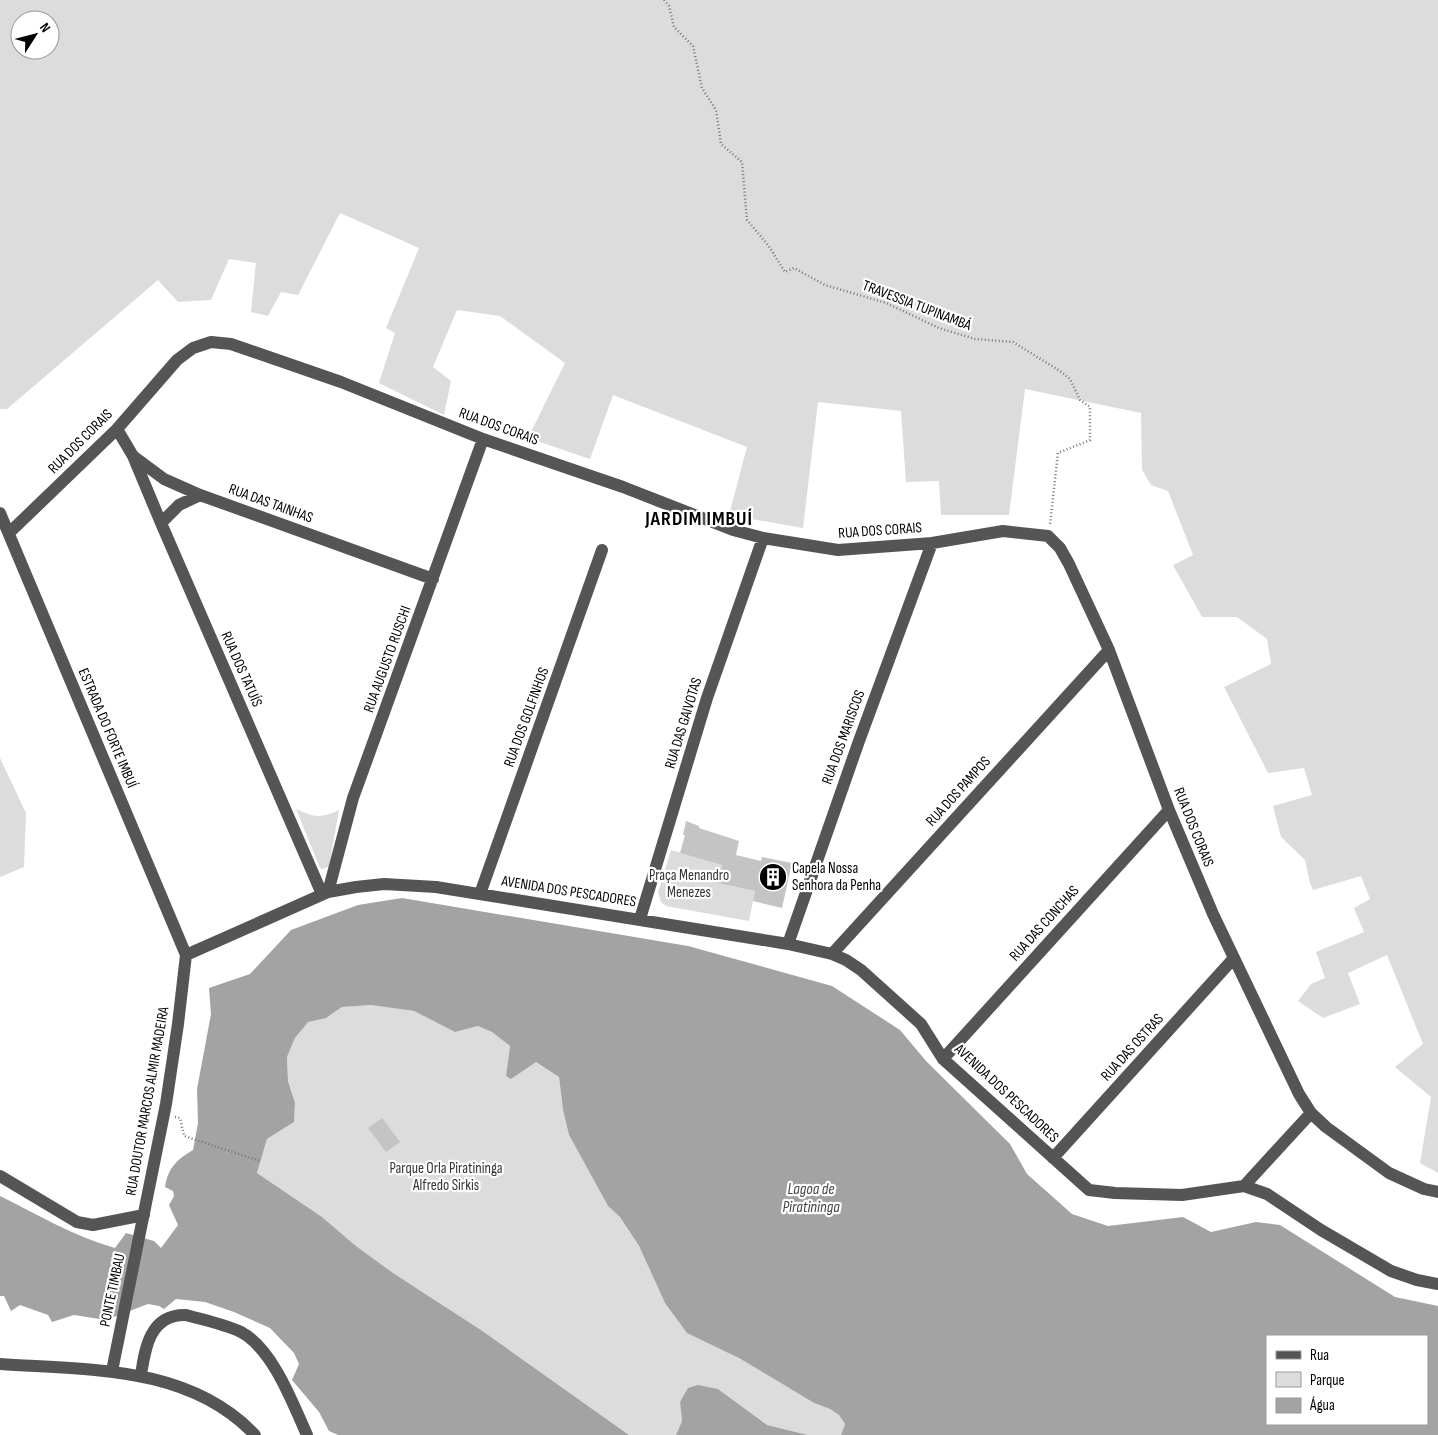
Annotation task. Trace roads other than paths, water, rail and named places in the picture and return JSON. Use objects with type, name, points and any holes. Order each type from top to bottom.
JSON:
[{"type":"street","name":"RUA DOS CORAIS","points":[[9,533],[117,429],[177,360],[193,348],[211,342],[230,344],[341,382],[483,439],[623,487],[733,530],[763,538],[838,550],[932,543],[1003,530],[1048,536],[1060,548],[1069,564],[1109,650],[1169,810],[1213,914],[1299,1094],[1311,1113],[1326,1127],[1388,1173],[1424,1189],[1438,1192]]},
{"type":"street","name":"RUA DAS TAINHAS","points":[[117,429],[133,456],[164,479],[200,495],[433,579]]},
{"type":"street","name":"RUA AUGUSTO RUSCHI","points":[[325,893],[353,798],[483,439]]},
{"type":"street","name":"RUA DOS TATUÍS","points":[[133,456],[325,893]]},
{"type":"street","points":[[161,523],[179,504],[200,495]]},
{"type":"street","name":"ESTRADA DO FORTE IMBUÍ","points":[[0,514],[186,956]]},
{"type":"street","name":"RUA DAS GAIVOTAS","points":[[640,919],[707,698],[763,538]]},
{"type":"street","name":"RUA DOS MARISCOS","points":[[788,944],[859,741],[932,543]]},
{"type":"street","name":"RUA DOS GOLFINHOS","points":[[480,894],[602,550]]},
{"type":"street","name":"RUA DOS PAMPOS","points":[[832,954],[1109,650]]},
{"type":"street","name":"RUA DAS CONCHAS","points":[[943,1059],[1169,810]]},
{"type":"street","name":"AVENIDA DOS PESCADORES","points":[[186,956],[325,893],[356,886],[384,884],[436,887],[788,944],[832,954],[846,960],[861,970],[921,1024],[943,1059],[1088,1190],[1115,1193],[1182,1195],[1244,1186],[1267,1194],[1321,1230],[1391,1271],[1416,1280],[1438,1284]]},
{"type":"street","name":"RUA DOUTOR MARCOS ALMIR MADEIRA","points":[[0,1176],[77,1222],[93,1225],[144,1215],[166,1104],[186,956]]},
{"type":"street","name":"RUA DAS OSTRAS","points":[[1053,1158],[1234,958]]},
{"type":"street","points":[[1244,1186],[1311,1113]]},
{"type":"street","name":"PONTE TIMBAU","points":[[112,1371],[144,1215]]},
{"type":"street","points":[[141,1375],[144,1353],[150,1336],[154,1329],[166,1319],[178,1315],[186,1315],[242,1332],[260,1348],[272,1364],[307,1435]]},
{"type":"street","points":[[0,1364],[112,1371],[141,1375],[181,1387],[206,1398],[227,1411],[255,1435]]},
{"type":"water","name":"Lagoa de Piratininga","points":[[402,898],[688,946],[832,986],[900,1030],[926,1061],[1010,1144],[1027,1174],[1072,1214],[1108,1226],[1183,1217],[1211,1232],[1256,1222],[1280,1225],[1395,1297],[1438,1306],[1438,1435],[841,1435],[845,1424],[839,1415],[830,1409],[814,1403],[739,1358],[687,1333],[665,1303],[639,1246],[620,1217],[608,1206],[569,1135],[563,1110],[559,1077],[536,1062],[511,1079],[506,1076],[510,1046],[492,1032],[478,1026],[455,1032],[414,1011],[371,1005],[342,1007],[326,1018],[308,1022],[295,1038],[287,1057],[288,1081],[295,1103],[294,1122],[267,1139],[257,1173],[322,1217],[356,1246],[393,1273],[481,1330],[629,1435],[338,1435],[329,1431],[319,1412],[292,1380],[299,1364],[294,1353],[270,1328],[234,1312],[205,1302],[176,1299],[164,1309],[148,1304],[106,1320],[74,1315],[52,1322],[48,1315],[20,1305],[11,1311],[4,1296],[0,1296],[0,1196],[71,1231],[115,1248],[126,1233],[154,1241],[161,1248],[178,1225],[169,1205],[174,1196],[173,1191],[165,1187],[168,1174],[174,1165],[193,1150],[198,1123],[197,1089],[211,1014],[209,988],[250,974],[291,930],[358,905]]},
{"type":"water","points":[[698,1385],[718,1389],[767,1425],[808,1435],[676,1435],[682,1421],[680,1402],[688,1388]]},
{"type":"place","name":"Capela Nossa Senhora da Penha","points":[[773,877]]},
{"type":"district","name":"JARDIM IMBUÍ","points":[[699,518]]},
{"type":"park label","name":"Praça Menandro Menezes","points":[[689,884]]},
{"type":"park label","name":"Parque Orla Piratininga Alfredo Sirkis","points":[[446,1176]]}]
